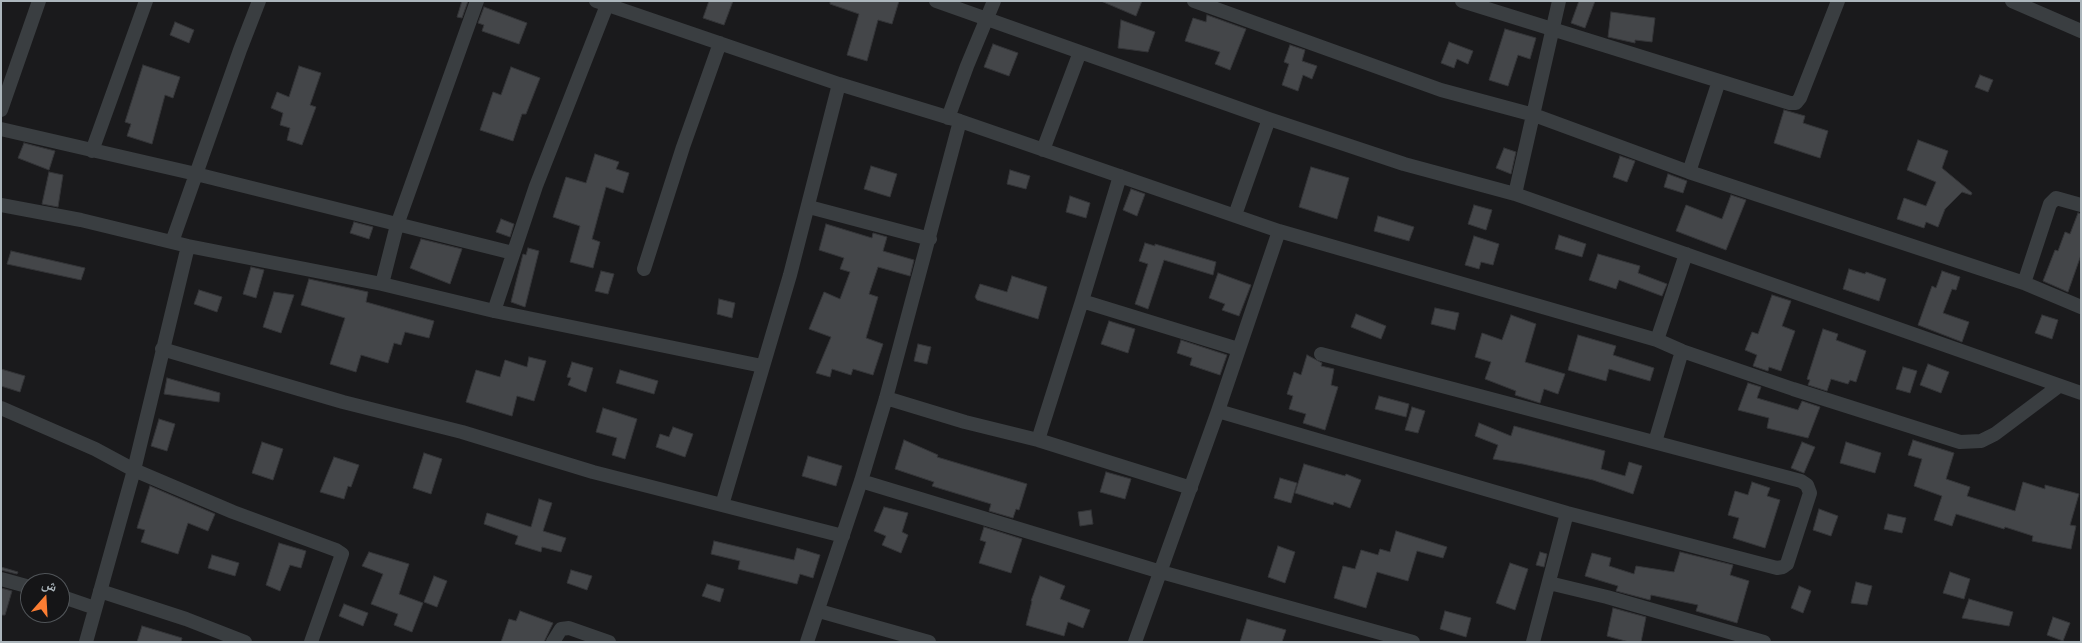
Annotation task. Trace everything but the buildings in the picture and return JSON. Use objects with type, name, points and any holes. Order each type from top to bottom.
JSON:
[{"type":"street","points":[[1,110],[39,1]]},
{"type":"street","points":[[92,151],[146,1]]},
{"type":"street","points":[[172,242],[259,1]]},
{"type":"street","points":[[382,284],[397,225],[477,1]]},
{"type":"street","points":[[936,1],[1269,119],[1404,164],[1515,194],[2081,393]]},
{"type":"street","points":[[807,642],[862,481],[886,398],[930,239],[954,119],[967,66],[994,1]]},
{"type":"street","points":[[1194,1],[1441,90],[1534,115],[1689,172],[2024,283],[2081,307]]},
{"type":"street","points":[[1462,1],[1790,103],[1796,103],[1800,98],[1838,1]]},
{"type":"street","points":[[1515,194],[1560,1]]},
{"type":"street","points":[[2012,1],[2081,31]]},
{"type":"street","points":[[494,311],[601,3],[839,84],[954,119],[1279,231],[1657,340],[1682,351],[1960,442],[1981,441],[1995,434],[2059,386]]},
{"type":"street","points":[[644,269],[720,43]]},
{"type":"street","points":[[1043,150],[1080,52]]},
{"type":"street","points":[[1689,172],[1719,81]]},
{"type":"street","points":[[722,505],[809,207],[839,84]]},
{"type":"street","points":[[1235,215],[1269,119]]},
{"type":"street","points":[[1,130],[196,174],[513,253]]},
{"type":"street","points":[[1038,440],[1120,176]]},
{"type":"street","points":[[2024,283],[2050,204],[2056,198],[2081,205]]},
{"type":"street","points":[[1,205],[81,220],[188,246],[382,284],[494,311],[762,366]]},
{"type":"street","points":[[809,207],[930,239]]},
{"type":"street","points":[[1135,642],[1218,411],[1279,231]]},
{"type":"street","points":[[86,642],[134,470],[188,246]]},
{"type":"street","points":[[1657,340],[1686,254]]},
{"type":"street","points":[[1082,302],[1238,350]]},
{"type":"street","points":[[162,349],[343,402],[462,432],[593,472],[843,536]]},
{"type":"street","points":[[1655,442],[1682,351]]},
{"type":"street","points":[[1218,411],[1567,513],[1777,568],[1788,564],[1810,492],[1807,485],[1801,481],[1416,381],[1321,354]]},
{"type":"street","points":[[886,398],[965,422],[1038,440],[1191,488]]},
{"type":"street","points":[[1,408],[95,449],[134,470],[233,512],[336,550],[342,554],[311,642]]},
{"type":"street","points":[[862,481],[1161,572],[1413,642]]},
{"type":"street","points":[[1533,642],[1567,513]]},
{"type":"street","points":[[1,579],[20,584]]},
{"type":"street","points":[[1549,583],[1607,597],[1764,642]]},
{"type":"street","points":[[100,591],[245,642]]},
{"type":"street","points":[[70,599],[95,608]]},
{"type":"street","points":[[819,611],[929,642]]},
{"type":"street","points":[[553,642],[561,629],[569,628],[609,642]]}]
